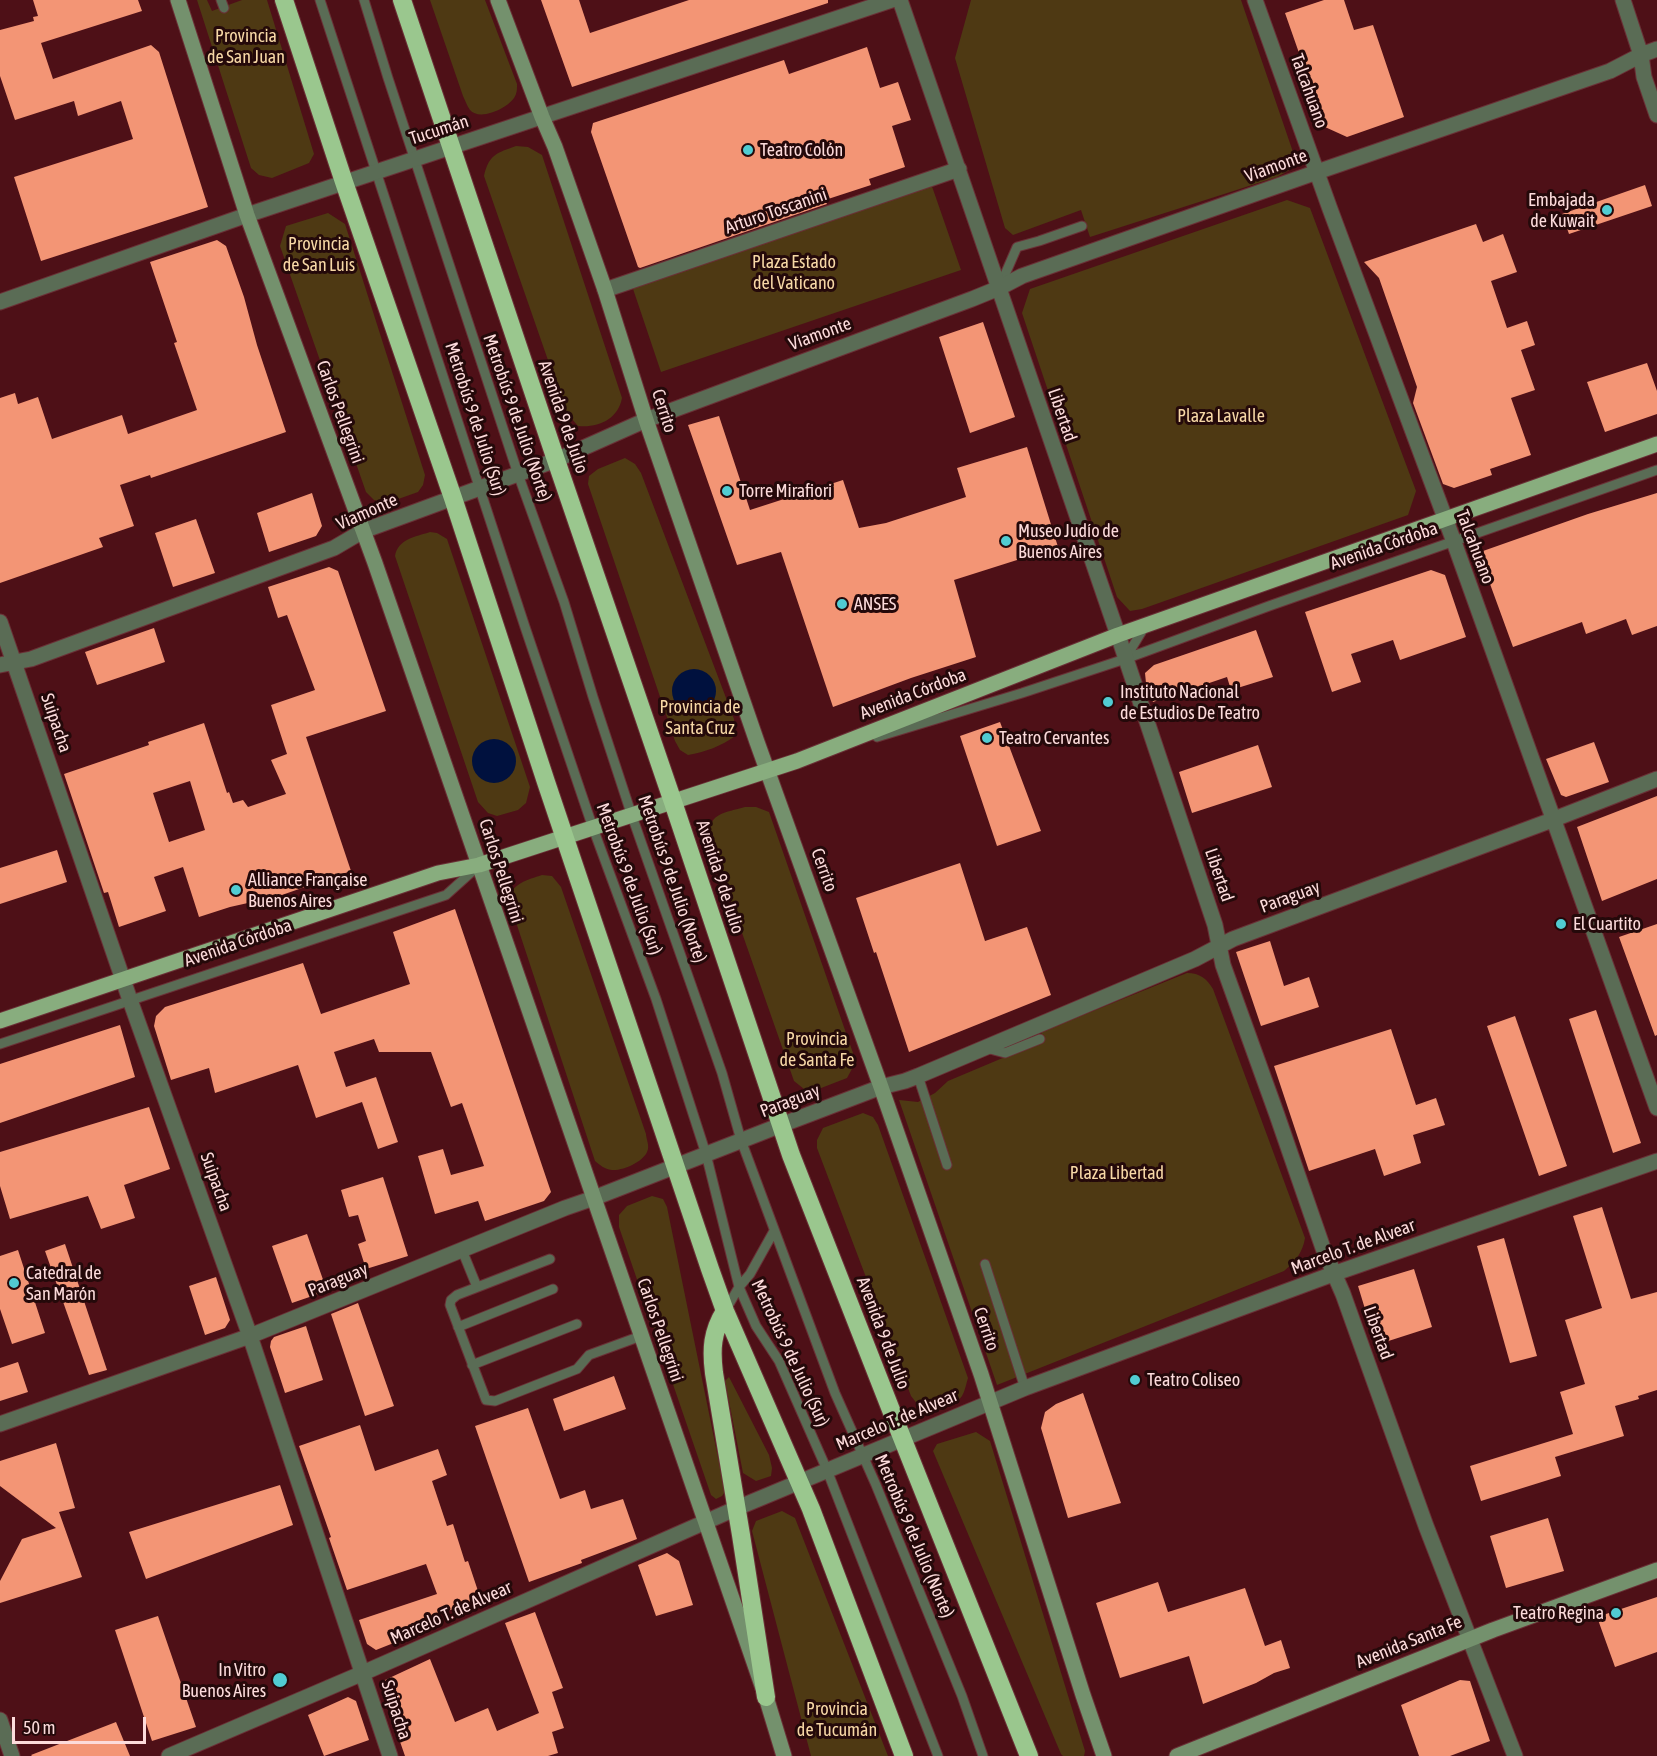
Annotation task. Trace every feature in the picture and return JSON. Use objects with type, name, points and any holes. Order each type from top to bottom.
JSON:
[{"type":"highway","points":[[285,0],[344,182],[453,498],[564,837],[725,1311],[800,1482],[904,1756]]},
{"type":"highway","name":"Avenida 9 de Julio","points":[[402,0],[555,460],[781,1125],[1029,1756]]},
{"type":"highway","points":[[725,1311],[715,1332],[712,1361],[766,1697]]},
{"type":"main road","name":"Avenida Córdoba","points":[[0,1021],[438,873],[479,866],[797,761],[1118,635],[1657,444]]},
{"type":"street","name":"Carlos Pellegrini","points":[[178,0],[247,215],[363,531],[766,1697],[784,1756]]},
{"type":"street","name":"Cerrito","points":[[498,0],[555,147],[767,771],[881,1087],[990,1403],[1104,1756]]},
{"type":"street","name":"Tucumán","points":[[0,302],[375,171],[892,0]]},
{"type":"street","name":"Libertad","points":[[900,0],[1118,635],[1215,925],[1223,965],[1426,1526],[1515,1756]]},
{"type":"street","name":"Talcahuano","points":[[1255,0],[1454,542],[1657,1108]]},
{"type":"street","points":[[1623,0],[1657,115]]},
{"type":"street","name":"Viamonte","points":[[7,663],[31,659],[334,548],[363,531],[555,460],[646,420],[999,288],[1022,276],[1610,71],[1657,49]]},
{"type":"street","name":"Arturo Toscanini","points":[[605,290],[959,169]]},
{"type":"street","name":"Suipacha","points":[[0,622],[7,663],[124,979],[250,1336],[390,1756]]},
{"type":"street","name":"Paraguay","points":[[0,1424],[250,1336],[566,1208],[881,1087],[918,1076],[1195,959],[1233,939],[1657,779]]},
{"type":"street","name":"Marcelo T. de Alvear","points":[[169,1756],[737,1508],[1025,1388],[1333,1274],[1657,1161]]},
{"type":"street","name":"Avenida Santa Fe","points":[[1177,1756],[1470,1639],[1657,1569]]},
{"type":"street","points":[[0,1720],[12,1756]]},
{"type":"lane","name":"Metrobús 9 de Julio (Sur)","points":[[320,0],[592,828],[656,999],[706,1154],[739,1287],[756,1326],[778,1361],[827,1470],[938,1756]]},
{"type":"lane","name":"Metrobús 9 de Julio (Norte)","points":[[364,0],[518,474],[564,602],[632,816],[722,1073],[741,1140],[835,1393],[876,1485],[962,1696],[983,1756]]},
{"type":"lane","points":[[999,288],[1017,247],[1082,226]]},
{"type":"lane","name":"Avenida Córdoba","points":[[797,761],[1023,693],[1125,659],[1280,602],[1657,470]]},
{"type":"lane","points":[[1125,659],[1145,626]]},
{"type":"lane","name":"Avenida Córdoba","points":[[0,1044],[446,895],[479,866]]},
{"type":"lane","points":[[984,1048],[1005,1053],[1040,1039]]},
{"type":"lane","points":[[918,1076],[947,1165]]},
{"type":"lane","points":[[725,1311],[739,1287],[750,1274],[774,1231]]},
{"type":"lane","points":[[462,1250],[477,1287]]},
{"type":"lane","points":[[550,1259],[457,1295],[451,1300],[450,1305],[486,1400],[495,1401],[577,1369],[589,1355],[641,1336]]},
{"type":"lane","points":[[985,1263],[1025,1388]]},
{"type":"lane","points":[[459,1327],[553,1289]]},
{"type":"lane","points":[[472,1365],[577,1324]]},
{"type":"green space","name":"Provincia de San Juan","points":[[197,0],[207,0],[212,11],[242,0],[267,0],[314,154],[309,163],[272,178],[259,175],[251,168]]},
{"type":"green space","points":[[430,0],[485,0],[517,84],[516,94],[509,104],[488,114],[475,113],[470,110]]},
{"type":"green space","points":[[971,0],[1241,0],[1293,152],[1293,168],[1277,177],[1090,237],[1081,210],[1013,235],[1005,228],[955,58]]},
{"type":"green space","points":[[516,146],[528,147],[542,155],[622,398],[612,417],[600,424],[578,426],[566,412],[484,176],[488,163],[495,155]]},
{"type":"green space","name":"Plaza Estado del Vaticano","points":[[927,172],[961,270],[661,372],[628,274]]},
{"type":"green space","name":"Plaza Lavalle","points":[[1287,200],[1310,208],[1416,491],[1408,515],[1142,609],[1130,611],[1117,597],[1022,313],[1030,289]]},
{"type":"green space","name":"Provincia de San Luis","points":[[328,213],[345,224],[425,475],[423,485],[418,492],[387,503],[374,500],[366,492],[280,246],[286,226]]},
{"type":"green space","name":"Provincia de Santa Cruz","points":[[625,458],[635,464],[641,473],[734,719],[735,736],[719,746],[694,754],[688,755],[680,750],[675,741],[588,484],[589,476],[598,469]]},
{"type":"green space","points":[[430,532],[447,539],[530,787],[526,803],[518,810],[497,816],[488,813],[478,802],[395,556],[403,542]]},
{"type":"green space","name":"Provincia de Santa Fe","points":[[756,807],[769,812],[853,1053],[853,1067],[847,1078],[816,1090],[804,1089],[794,1081],[708,836],[709,828],[715,818],[725,812]]},
{"type":"green space","points":[[542,875],[552,876],[561,887],[646,1134],[648,1147],[646,1153],[639,1161],[622,1169],[602,1167],[595,1161],[508,898],[517,885]]},
{"type":"green space","name":"Plaza Libertad","points":[[1187,973],[1203,977],[1213,989],[1305,1238],[1302,1248],[1295,1260],[1284,1271],[997,1385],[899,1100],[918,1102],[935,1093],[948,1081],[1043,1041],[1041,1032]]},
{"type":"green space","points":[[863,1113],[873,1117],[878,1125],[968,1378],[959,1400],[944,1408],[922,1410],[911,1396],[817,1148],[817,1140],[823,1128]]},
{"type":"green space","points":[[652,1196],[663,1199],[667,1207],[725,1492],[716,1499],[711,1495],[619,1227],[619,1215],[627,1206]]},
{"type":"green space","points":[[729,1377],[769,1455],[771,1476],[756,1481],[743,1473],[725,1381]]},
{"type":"green space","points":[[976,1432],[990,1441],[1085,1751],[1084,1756],[1063,1756],[1061,1754],[933,1451],[937,1444]]},
{"type":"green space","name":"Provincia de Tucumán","points":[[782,1511],[795,1518],[888,1756],[811,1756],[752,1531],[756,1521]]},
{"type":"water","points":[[694,669],[709,676],[716,691],[709,706],[694,713],[679,706],[672,691],[679,676]]},
{"type":"water","points":[[494,739],[509,746],[516,761],[509,776],[494,783],[479,776],[472,761],[479,746]]},
{"type":"building","points":[[33,0],[138,0],[142,11],[41,43],[53,79],[151,45],[159,52],[208,207],[41,261],[14,177],[133,139],[121,101],[78,116],[74,101],[15,120],[0,76],[0,30],[34,21],[33,17],[38,16]]},
{"type":"building","points":[[541,0],[579,0],[590,33],[689,0],[828,0],[828,3],[572,87]]},
{"type":"building","points":[[1324,0],[1344,0],[1354,30],[1373,25],[1404,117],[1347,137],[1325,127],[1285,13]]},
{"type":"building","name":"Teatro Colón","points":[[867,47],[880,88],[898,82],[911,120],[892,126],[905,167],[869,179],[871,185],[825,200],[827,204],[638,267],[591,132],[593,123],[784,60],[789,74]]},
{"type":"building","name":"Embajada de Kuwait","points":[[1645,185],[1652,206],[1569,234],[1562,214]]},
{"type":"building","points":[[1476,224],[1483,242],[1503,234],[1517,272],[1491,281],[1507,328],[1527,321],[1535,345],[1521,350],[1535,390],[1511,398],[1531,455],[1490,469],[1492,475],[1454,488],[1443,484],[1413,403],[1417,387],[1379,278],[1364,262]]},
{"type":"building","points":[[217,240],[226,246],[286,432],[151,478],[150,475],[120,485],[134,526],[99,538],[103,547],[0,583],[0,398],[15,393],[18,404],[38,397],[52,439],[122,415],[128,434],[197,410],[150,262]]},
{"type":"building","points":[[983,322],[1015,417],[970,433],[939,337]]},
{"type":"building","points":[[1647,363],[1657,391],[1657,414],[1605,432],[1587,382]]},
{"type":"building","points":[[719,416],[750,510],[843,480],[859,528],[886,523],[966,497],[957,468],[1027,447],[1058,547],[954,580],[976,657],[833,707],[781,552],[737,565],[688,425]]},
{"type":"building","points":[[312,493],[322,526],[316,536],[269,552],[257,513]]},
{"type":"building","points":[[1657,493],[1657,626],[1632,635],[1626,619],[1586,634],[1582,622],[1513,647],[1482,562],[1483,551],[1588,514]]},
{"type":"building","points":[[196,519],[215,573],[173,587],[155,533]]},
{"type":"building","points":[[329,567],[338,571],[386,711],[306,737],[351,871],[279,896],[230,907],[199,917],[183,867],[154,877],[166,911],[119,927],[108,892],[104,893],[64,774],[149,745],[148,742],[204,723],[227,793],[229,792],[233,803],[243,800],[248,807],[286,794],[271,760],[287,754],[271,705],[315,690],[287,615],[278,618],[268,587]],"holes":[[[190,781],[205,830],[169,842],[153,793]]]},
{"type":"building","points":[[1431,570],[1445,575],[1466,637],[1400,660],[1393,640],[1351,654],[1361,682],[1332,692],[1305,612]]},
{"type":"building","points":[[154,628],[165,662],[97,685],[85,652]]},
{"type":"building","points":[[1256,630],[1273,677],[1231,690],[1227,677],[1153,702],[1145,673],[1154,665]]},
{"type":"building","points":[[1000,722],[1041,831],[997,846],[960,736]]},
{"type":"building","points":[[1594,742],[1609,782],[1566,797],[1561,795],[1546,759]]},
{"type":"building","points":[[1258,745],[1272,787],[1192,813],[1179,772]]},
{"type":"building","points":[[1657,796],[1657,879],[1602,901],[1577,827]]},
{"type":"building","points":[[57,850],[67,882],[0,904],[0,868]]},
{"type":"building","points":[[960,863],[985,941],[1027,927],[1051,995],[909,1052],[856,898]]},
{"type":"building","points":[[455,909],[551,1192],[544,1201],[485,1221],[478,1201],[435,1214],[418,1156],[443,1149],[451,1175],[484,1166],[462,1103],[451,1107],[431,1052],[379,1052],[374,1039],[334,1052],[346,1087],[376,1077],[398,1142],[378,1149],[362,1102],[316,1118],[298,1065],[215,1093],[209,1068],[171,1080],[154,1026],[156,1016],[165,1007],[303,963],[321,1014],[410,984],[393,932]]},
{"type":"building","points":[[1657,924],[1657,1035],[1655,1036],[1619,937]]},
{"type":"building","points":[[1270,941],[1284,986],[1309,977],[1319,1007],[1261,1026],[1236,952]]},
{"type":"building","points":[[1596,1010],[1641,1143],[1613,1153],[1569,1019]]},
{"type":"building","points":[[1515,1016],[1567,1166],[1539,1176],[1487,1026]]},
{"type":"building","points":[[120,1025],[135,1077],[0,1123],[0,1064]]},
{"type":"building","points":[[1391,1029],[1416,1105],[1436,1098],[1445,1125],[1413,1135],[1421,1163],[1384,1176],[1375,1149],[1309,1171],[1274,1066]]},
{"type":"building","points":[[149,1107],[170,1169],[124,1185],[135,1218],[101,1229],[88,1196],[10,1219],[0,1186],[0,1152]]},
{"type":"building","points":[[383,1177],[408,1256],[366,1269],[358,1244],[366,1241],[358,1215],[349,1217],[341,1190]]},
{"type":"building","points":[[1602,1207],[1631,1299],[1657,1292],[1657,1390],[1638,1396],[1639,1399],[1615,1406],[1624,1436],[1555,1457],[1561,1476],[1481,1501],[1470,1466],[1573,1434],[1560,1392],[1585,1384],[1565,1320],[1602,1308],[1573,1216]]},
{"type":"building","points":[[307,1234],[327,1291],[292,1303],[272,1246]]},
{"type":"building","points":[[1504,1238],[1537,1356],[1510,1363],[1477,1246]]},
{"type":"building","points":[[65,1244],[107,1370],[89,1375],[45,1251]]},
{"type":"building","name":"Catedral de San Marón","points":[[18,1250],[45,1333],[12,1344],[0,1309],[0,1256]]},
{"type":"building","points":[[1414,1269],[1432,1327],[1376,1345],[1358,1286]]},
{"type":"building","points":[[216,1277],[230,1320],[225,1328],[205,1335],[189,1286]]},
{"type":"building","points":[[358,1303],[394,1406],[365,1416],[331,1314]]},
{"type":"building","points":[[306,1326],[323,1380],[285,1393],[270,1347],[271,1341],[274,1337]]},
{"type":"building","points":[[18,1362],[28,1392],[0,1401],[0,1368]]},
{"type":"building","points":[[614,1376],[626,1409],[564,1431],[553,1399]]},
{"type":"building","points":[[1083,1393],[1121,1503],[1068,1518],[1041,1428],[1045,1412],[1056,1404]]},
{"type":"building","points":[[528,1408],[560,1499],[585,1490],[591,1509],[623,1499],[637,1539],[581,1560],[582,1563],[529,1582],[475,1426]]},
{"type":"building","points":[[360,1425],[375,1471],[438,1449],[447,1475],[432,1481],[447,1526],[453,1524],[465,1562],[468,1561],[481,1600],[420,1620],[424,1631],[376,1650],[367,1644],[359,1620],[437,1594],[426,1564],[347,1590],[299,1446]]},
{"type":"building","points":[[56,1443],[75,1508],[59,1512],[82,1577],[0,1603],[0,1581],[22,1539],[56,1528],[0,1486],[0,1461]]},
{"type":"building","points":[[280,1485],[293,1525],[146,1579],[129,1532]]},
{"type":"building","points":[[1548,1518],[1564,1571],[1506,1588],[1490,1536]]},
{"type":"building","points":[[667,1553],[679,1561],[693,1605],[656,1616],[638,1565]]},
{"type":"building","points":[[1158,1582],[1168,1612],[1245,1588],[1265,1646],[1281,1640],[1290,1668],[1203,1704],[1189,1656],[1120,1678],[1096,1603]]},
{"type":"building","points":[[1657,1597],[1657,1652],[1615,1667],[1597,1617]]},
{"type":"building","points":[[535,1612],[563,1688],[552,1692],[564,1728],[552,1732],[558,1753],[548,1756],[405,1756],[382,1690],[385,1680],[430,1659],[455,1722],[488,1708],[497,1731],[539,1713],[505,1623]]},
{"type":"building","points":[[158,1616],[196,1727],[152,1741],[115,1630]]},
{"type":"building","points":[[1460,1680],[1470,1681],[1490,1741],[1450,1756],[1419,1756],[1401,1705]]},
{"type":"building","points":[[348,1697],[356,1701],[369,1740],[324,1756],[308,1715]]},
{"type":"building","points":[[116,1722],[130,1756],[31,1755]]},
{"type":"place","name":"Teatro Colón","points":[[748,150]]},
{"type":"place","name":"Embajada de Kuwait","points":[[1607,210]]},
{"type":"place","name":"Torre Mirafiori","points":[[727,491]]},
{"type":"place","name":"Museo Judío de Buenos Aires","points":[[1006,541]]},
{"type":"place","name":"ANSES","points":[[842,604]]},
{"type":"place","name":"Instituto Nacional de Estudios De Teatro","points":[[1108,702]]},
{"type":"place","name":"Teatro Cervantes","points":[[987,738]]},
{"type":"place","name":"Alliance Française Buenos Aires","points":[[236,890]]},
{"type":"place","name":"El Cuartito","points":[[1561,924]]},
{"type":"place","name":"Catedral de San Marón","points":[[14,1283]]},
{"type":"place","name":"Teatro Coliseo","points":[[1135,1380]]},
{"type":"place","name":"Teatro Regina","points":[[1616,1613]]},
{"type":"place","name":"In Vitro Buenos Aires","points":[[280,1680]]}]
